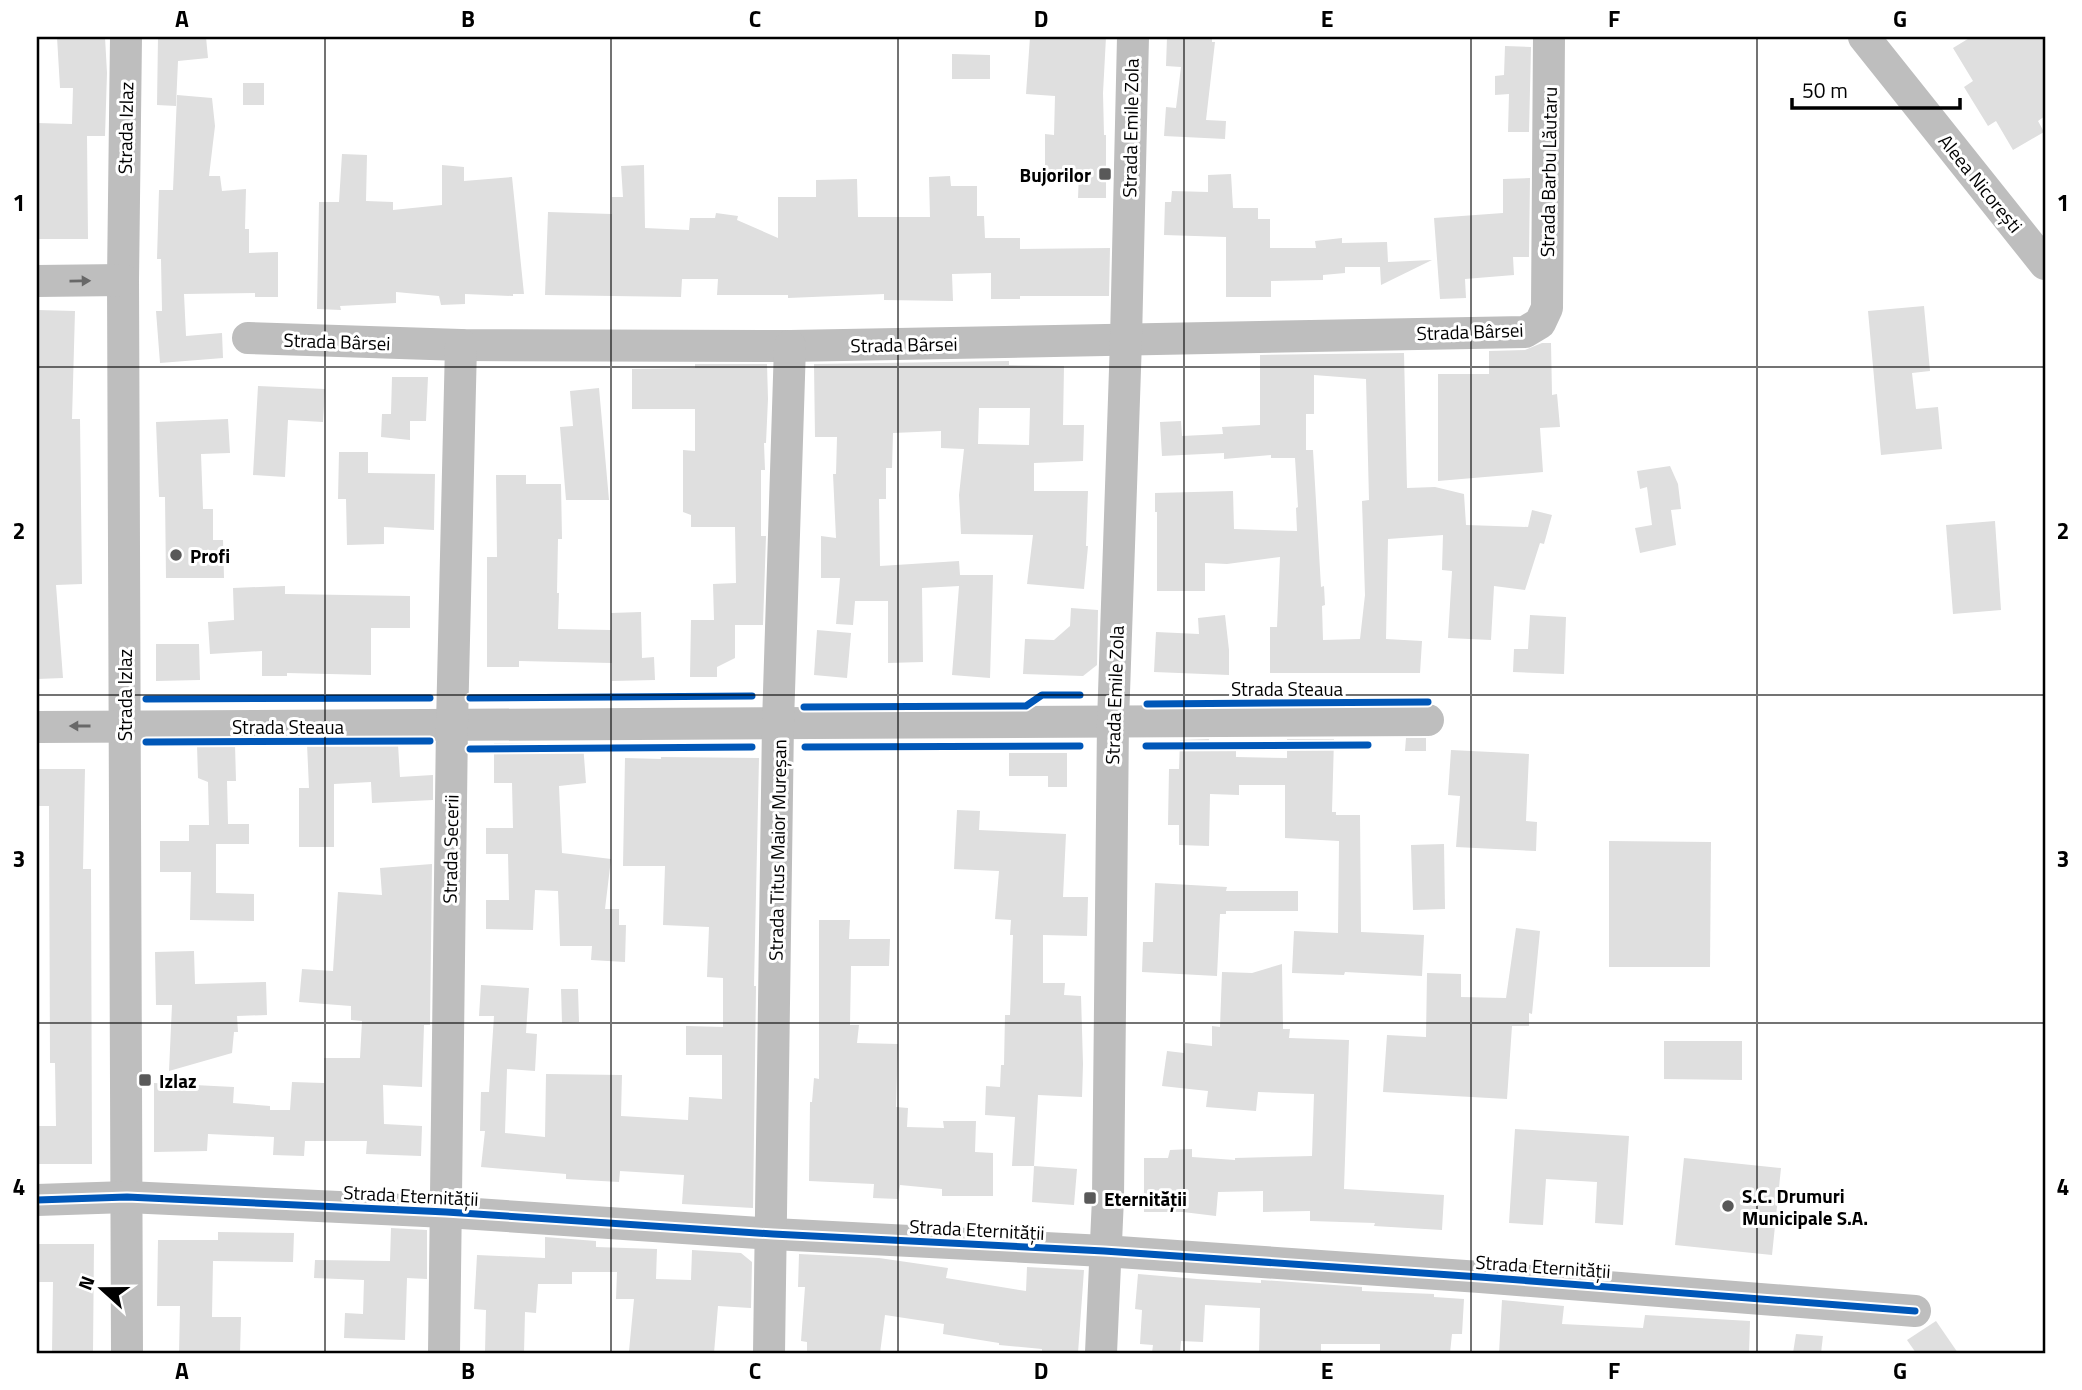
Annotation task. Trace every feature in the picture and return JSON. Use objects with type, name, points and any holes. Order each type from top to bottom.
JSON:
[{"type":"street","name":"Strada Izlaz","points":[[126,37],[123,280],[127,1353]]},
{"type":"street","name":"Strada Emile Zola","points":[[1101,1353],[1108,1198],[1113,722],[1133,37]]},
{"type":"street","name":"Strada Barbu Lăutaru","points":[[1547,308],[1549,37]]},
{"type":"street","name":"Aleea Nicorești","points":[[1864,37],[2045,264]]},
{"type":"street","points":[[37,281],[123,280]]},
{"type":"street","name":"Strada Bârsei","points":[[248,338],[461,345],[790,346],[1403,333],[1510,334],[1532,330],[1540,323],[1547,308]]},
{"type":"street","name":"Strada Secerii","points":[[444,1353],[452,724],[461,345]]},
{"type":"street","name":"Strada Titus Maior Mureșan","points":[[769,1353],[773,1234],[778,723],[790,346]]},
{"type":"street","name":"Strada Steaua","points":[[37,727],[1428,720]]},
{"type":"street","name":"Strada Eternității","points":[[37,1200],[127,1197],[446,1212],[773,1234],[1104,1251],[1914,1311]]},
{"type":"building","points":[[57,37],[105,37],[105,136],[87,136],[88,239],[37,239],[37,123],[72,124],[73,88],[60,88]]},
{"type":"building","points":[[158,37],[206,37],[208,58],[178,61],[176,106],[157,105]]},
{"type":"building","points":[[1030,37],[1106,37],[1103,93],[1106,198],[1078,198],[1079,173],[1045,173],[1045,134],[1054,135],[1055,96],[1026,94]]},
{"type":"building","points":[[1167,37],[1212,37],[1212,42],[1215,42],[1206,120],[1226,121],[1225,139],[1164,136],[1166,107],[1176,108],[1181,67],[1166,66]]},
{"type":"building","points":[[1971,37],[2045,37],[2045,116],[2038,121],[2044,132],[2013,150],[1996,121],[1988,126],[1964,87],[1973,81],[1953,48]]},
{"type":"building","points":[[1505,46],[1531,47],[1529,132],[1508,132],[1509,94],[1495,95],[1495,76],[1504,75]]},
{"type":"building","points":[[952,54],[990,55],[990,79],[952,79]]},
{"type":"building","points":[[243,83],[264,83],[264,105],[243,105]]},
{"type":"building","points":[[177,95],[212,98],[215,126],[209,176],[220,176],[222,191],[246,189],[245,229],[249,229],[249,253],[278,252],[278,297],[255,297],[255,293],[184,294],[186,336],[222,333],[223,358],[160,363],[156,311],[162,311],[161,259],[157,259],[159,190],[173,190]]},
{"type":"building","points":[[342,154],[367,155],[366,201],[393,202],[393,210],[442,205],[442,165],[464,167],[464,181],[512,177],[524,294],[465,294],[465,304],[441,305],[439,296],[396,292],[396,303],[340,306],[341,310],[317,309],[319,202],[339,202]]},
{"type":"building","points":[[644,165],[645,228],[689,230],[690,218],[715,218],[716,213],[738,216],[737,220],[778,238],[778,197],[816,197],[816,180],[857,179],[858,217],[930,217],[929,177],[950,176],[951,186],[977,186],[977,216],[984,216],[985,238],[1020,238],[1020,249],[1110,248],[1109,296],[1020,296],[1020,299],[991,299],[991,273],[952,274],[953,301],[884,300],[884,294],[788,298],[788,295],[717,295],[718,279],[682,279],[681,297],[545,295],[548,212],[612,214],[612,197],[623,197],[621,166]]},
{"type":"building","points":[[1231,174],[1233,208],[1258,208],[1258,219],[1270,219],[1270,248],[1316,248],[1315,241],[1342,238],[1342,243],[1387,242],[1388,262],[1432,260],[1381,285],[1380,267],[1345,267],[1345,273],[1323,275],[1323,280],[1271,281],[1271,297],[1226,297],[1226,237],[1164,235],[1165,202],[1171,202],[1172,191],[1208,192],[1208,175]]},
{"type":"building","points":[[1530,178],[1529,257],[1513,257],[1514,275],[1465,279],[1466,298],[1440,299],[1434,218],[1503,213],[1503,179]]},
{"type":"building","points":[[1924,306],[1930,371],[1912,373],[1916,409],[1938,407],[1942,449],[1881,455],[1868,311]]},
{"type":"building","points":[[37,310],[75,311],[72,419],[80,419],[82,584],[56,585],[63,678],[37,679]]},
{"type":"building","points":[[1542,343],[1551,343],[1552,395],[1557,394],[1560,427],[1540,428],[1543,472],[1438,481],[1438,374],[1489,374],[1489,351],[1525,350]]},
{"type":"building","points":[[1404,353],[1407,488],[1435,487],[1464,494],[1466,525],[1528,527],[1532,510],[1552,515],[1544,544],[1540,543],[1525,590],[1494,586],[1491,640],[1448,638],[1452,571],[1442,570],[1443,535],[1388,539],[1386,639],[1422,641],[1420,673],[1270,673],[1270,627],[1277,627],[1280,557],[1227,564],[1205,563],[1205,591],[1157,591],[1155,493],[1233,491],[1234,529],[1297,531],[1295,458],[1271,458],[1271,455],[1224,459],[1224,453],[1162,456],[1160,422],[1181,421],[1182,436],[1223,434],[1222,427],[1260,425],[1260,355]],"holes":[[[1314,375],[1366,379],[1369,500],[1362,501],[1365,595],[1360,639],[1323,640],[1324,586],[1321,587],[1313,450],[1306,450],[1306,414],[1314,414]]]},
{"type":"building","points":[[1009,361],[1009,365],[1064,366],[1063,425],[1084,425],[1083,461],[1034,463],[1034,491],[1088,491],[1088,546],[1084,589],[1027,584],[1033,535],[961,534],[959,495],[964,449],[941,448],[941,431],[893,433],[892,468],[886,468],[886,499],[879,499],[880,566],[959,561],[960,575],[993,575],[990,678],[952,675],[959,586],[922,588],[923,662],[888,663],[888,601],[855,601],[853,625],[836,624],[840,578],[821,578],[821,536],[836,538],[833,474],[836,474],[837,437],[815,437],[814,364]],"holes":[[[979,408],[1030,408],[1029,445],[978,444]]]},
{"type":"building","points":[[695,364],[767,364],[765,470],[761,470],[761,536],[766,536],[763,625],[735,625],[735,658],[717,667],[717,677],[690,677],[691,620],[714,620],[713,584],[736,583],[735,527],[691,527],[691,515],[683,512],[683,450],[695,451],[695,409],[632,409],[632,369],[695,368]]},
{"type":"building","points":[[392,377],[428,377],[426,421],[410,421],[410,440],[381,437],[382,414],[391,414]]},
{"type":"building","points":[[258,386],[325,389],[323,422],[288,420],[285,477],[253,475]]},
{"type":"building","points":[[599,388],[609,500],[566,500],[560,427],[573,426],[570,391]]},
{"type":"building","points":[[228,419],[230,453],[201,454],[203,509],[213,509],[213,540],[223,540],[224,578],[166,578],[165,497],[159,497],[156,422]]},
{"type":"building","points":[[339,452],[368,452],[368,473],[435,474],[434,530],[384,527],[384,544],[347,545],[346,499],[338,499]]},
{"type":"building","points":[[1670,466],[1678,484],[1681,509],[1671,510],[1676,545],[1640,553],[1635,528],[1652,525],[1647,487],[1640,489],[1637,471]]},
{"type":"building","points":[[496,475],[526,475],[526,484],[561,484],[562,539],[558,539],[558,629],[611,630],[611,613],[641,612],[642,658],[654,657],[655,680],[612,681],[612,663],[519,661],[519,667],[487,667],[487,557],[497,557]]},
{"type":"building","points":[[1995,521],[2001,610],[1953,614],[1946,525]]},
{"type":"building","points":[[285,586],[285,594],[410,596],[410,628],[371,628],[371,675],[287,673],[287,676],[262,676],[262,651],[210,654],[208,622],[234,620],[233,588]]},
{"type":"building","points":[[1071,608],[1098,610],[1097,665],[1083,676],[1023,674],[1025,639],[1054,640],[1070,626]]},
{"type":"building","points":[[1225,615],[1229,675],[1154,672],[1156,632],[1199,634],[1198,618]]},
{"type":"building","points":[[1530,615],[1566,617],[1564,674],[1513,672],[1514,649],[1528,649]]},
{"type":"building","points":[[817,630],[851,633],[847,678],[814,675]]},
{"type":"building","points":[[156,644],[199,644],[200,680],[156,681]]},
{"type":"building","points":[[1406,738],[1426,738],[1426,751],[1405,751]]},
{"type":"building","points":[[1209,739],[1208,749],[1236,750],[1236,757],[1287,758],[1287,739],[1334,739],[1332,812],[1336,812],[1336,815],[1360,815],[1361,932],[1424,935],[1422,976],[1345,972],[1344,975],[1292,973],[1294,931],[1338,933],[1339,841],[1285,838],[1285,785],[1239,785],[1239,795],[1210,794],[1209,846],[1179,845],[1179,825],[1168,825],[1169,769],[1179,769],[1180,740]]},
{"type":"building","points":[[494,743],[583,743],[586,783],[559,786],[562,853],[611,859],[605,909],[619,909],[619,925],[626,925],[625,962],[591,960],[592,946],[560,946],[558,891],[535,890],[533,930],[486,929],[486,900],[509,900],[508,854],[486,854],[486,828],[513,828],[512,783],[494,783]]},
{"type":"building","points":[[235,744],[236,781],[227,781],[228,824],[249,824],[249,844],[216,844],[216,893],[254,894],[254,921],[190,920],[191,872],[160,872],[160,841],[189,841],[189,825],[209,825],[208,782],[198,778],[197,745]]},
{"type":"building","points":[[307,744],[398,744],[400,777],[433,775],[433,800],[372,803],[371,782],[334,784],[334,847],[299,847],[299,788],[309,788]]},
{"type":"building","points":[[1451,750],[1529,754],[1526,821],[1537,822],[1536,851],[1456,847],[1460,796],[1448,795]]},
{"type":"building","points":[[1009,753],[1067,753],[1067,787],[1048,787],[1048,776],[1009,776]]},
{"type":"building","points":[[625,758],[759,758],[753,1208],[682,1204],[684,1175],[620,1171],[619,1182],[566,1179],[566,1174],[481,1167],[485,1131],[480,1131],[481,1092],[489,1092],[494,1016],[479,1016],[481,985],[529,988],[526,1033],[537,1034],[535,1071],[507,1069],[505,1133],[545,1137],[546,1074],[622,1075],[621,1116],[688,1120],[689,1097],[722,1099],[722,1055],[686,1055],[686,1026],[723,1027],[723,978],[707,977],[709,927],[663,925],[665,866],[623,866]]},
{"type":"building","points":[[37,769],[85,769],[83,869],[91,869],[92,1164],[37,1164],[37,1126],[56,1126],[55,1063],[50,1063],[49,806],[37,806]]},
{"type":"building","points":[[957,810],[980,811],[979,830],[1066,834],[1063,897],[1088,897],[1087,936],[1043,935],[1043,983],[1065,983],[1064,995],[1081,996],[1082,1097],[1038,1095],[1034,1166],[1012,1166],[1015,1117],[985,1115],[986,1086],[1000,1087],[1001,1065],[1004,1065],[1005,1015],[1010,1015],[1013,935],[1010,935],[1011,920],[995,919],[999,871],[954,869]]},
{"type":"building","points":[[1609,841],[1711,842],[1710,967],[1609,967]]},
{"type":"building","points":[[1444,844],[1445,909],[1413,910],[1411,845]]},
{"type":"building","points":[[432,864],[430,1025],[424,1025],[422,1087],[383,1085],[384,1124],[422,1126],[421,1156],[366,1154],[367,1141],[305,1141],[304,1156],[273,1155],[274,1137],[208,1134],[207,1151],[154,1152],[154,1083],[234,1087],[233,1103],[270,1106],[270,1110],[290,1110],[292,1082],[324,1083],[324,1058],[360,1058],[362,1021],[351,1020],[351,1006],[299,1002],[302,969],[333,971],[338,892],[382,895],[380,868]]},
{"type":"building","points":[[1155,883],[1227,887],[1226,891],[1298,891],[1298,911],[1226,911],[1226,914],[1220,914],[1217,976],[1142,972],[1143,942],[1153,942]]},
{"type":"building","points":[[819,920],[850,920],[849,939],[890,939],[889,966],[851,966],[850,1025],[859,1025],[857,1043],[898,1044],[896,1107],[908,1108],[907,1127],[944,1128],[943,1121],[976,1121],[975,1152],[993,1153],[993,1196],[942,1196],[942,1189],[900,1185],[898,1199],[873,1198],[874,1184],[809,1181],[810,1102],[814,1078],[819,1079]]},
{"type":"building","points":[[1516,928],[1540,931],[1529,1026],[1512,1026],[1507,1099],[1383,1092],[1387,1035],[1426,1037],[1427,973],[1461,974],[1461,997],[1506,998]]},
{"type":"building","points":[[194,951],[195,984],[266,982],[267,1015],[237,1016],[238,1032],[234,1032],[232,1053],[169,1071],[172,1005],[156,1005],[155,952]]},
{"type":"building","points":[[1282,964],[1283,1029],[1290,1029],[1289,1038],[1349,1040],[1344,1189],[1444,1195],[1442,1230],[1374,1226],[1375,1223],[1310,1221],[1310,1211],[1263,1212],[1263,1191],[1218,1192],[1216,1216],[1183,1212],[1144,1212],[1144,1158],[1168,1158],[1170,1150],[1192,1149],[1192,1157],[1235,1160],[1312,1156],[1314,1094],[1258,1092],[1256,1111],[1206,1107],[1208,1091],[1162,1086],[1167,1051],[1184,1053],[1185,1043],[1212,1046],[1212,1026],[1220,1027],[1222,972],[1252,973]]},
{"type":"building","points":[[561,989],[578,989],[579,1022],[562,1023]]},
{"type":"building","points":[[1664,1041],[1742,1041],[1742,1080],[1664,1079]]},
{"type":"building","points":[[1515,1129],[1629,1136],[1623,1225],[1595,1223],[1597,1182],[1546,1179],[1543,1225],[1509,1223]]},
{"type":"building","name":"S.C. Drumuri Municipale S.A.","points":[[1684,1158],[1781,1168],[1772,1255],[1675,1245]]},
{"type":"building","points":[[1034,1166],[1077,1169],[1074,1205],[1032,1202]]},
{"type":"building","points":[[391,1228],[427,1230],[427,1279],[407,1278],[405,1340],[344,1338],[345,1313],[363,1314],[364,1280],[314,1278],[315,1260],[390,1261]]},
{"type":"building","points":[[218,1232],[294,1233],[293,1262],[213,1261],[212,1317],[241,1317],[240,1353],[179,1353],[180,1306],[157,1306],[158,1240],[218,1240]]},
{"type":"building","points":[[545,1237],[596,1241],[596,1247],[657,1249],[656,1279],[691,1280],[692,1250],[741,1253],[752,1262],[751,1308],[718,1306],[714,1353],[629,1351],[634,1299],[616,1299],[617,1272],[572,1272],[572,1284],[538,1284],[536,1313],[525,1312],[524,1353],[485,1353],[486,1310],[474,1309],[477,1255],[545,1258]]},
{"type":"building","points":[[37,1244],[94,1244],[93,1353],[52,1353],[53,1282],[37,1282]]},
{"type":"building","points":[[799,1254],[879,1258],[948,1268],[946,1278],[1026,1291],[1027,1267],[1084,1270],[1078,1353],[1042,1353],[1042,1349],[999,1345],[943,1334],[944,1324],[885,1315],[880,1353],[807,1353],[807,1342],[801,1341],[805,1287],[798,1287]]},
{"type":"building","points":[[1138,1274],[1362,1287],[1362,1291],[1434,1294],[1434,1297],[1464,1299],[1462,1334],[1452,1334],[1450,1353],[1380,1353],[1380,1344],[1321,1344],[1321,1353],[1259,1353],[1260,1308],[1205,1305],[1203,1342],[1181,1341],[1180,1353],[1152,1353],[1153,1345],[1140,1344],[1142,1310],[1135,1309]]},
{"type":"building","points":[[1502,1300],[1564,1306],[1562,1324],[1643,1328],[1645,1315],[1750,1321],[1749,1353],[1499,1353]]},
{"type":"building","points":[[1936,1321],[1958,1353],[1916,1353],[1907,1340]]},
{"type":"building","points":[[1796,1334],[1823,1336],[1821,1353],[1793,1353]]},
{"type":"cycle path","points":[[804,707],[1026,706],[1042,695],[1080,695]]},
{"type":"cycle path","points":[[470,698],[752,696]]},
{"type":"cycle path","points":[[146,699],[430,698]]},
{"type":"cycle path","points":[[1147,704],[1428,702]]},
{"type":"cycle path","points":[[146,742],[430,741]]},
{"type":"cycle path","points":[[1146,746],[1368,745]]},
{"type":"cycle path","points":[[805,747],[1080,746]]},
{"type":"cycle path","points":[[470,749],[752,747]]},
{"type":"cycle path","points":[[37,1200],[127,1197],[446,1212],[773,1234],[1104,1251],[1915,1311]]},
{"type":"place","name":"Bujorilor","points":[[1105,174]]},
{"type":"place","name":"Profi","points":[[176,555]]},
{"type":"place","name":"Izlaz","points":[[145,1080]]},
{"type":"place","name":"Eternității","points":[[1090,1198]]},
{"type":"place","name":"S.C. Drumuri Municipale S.A.","points":[[1728,1206]]}]
